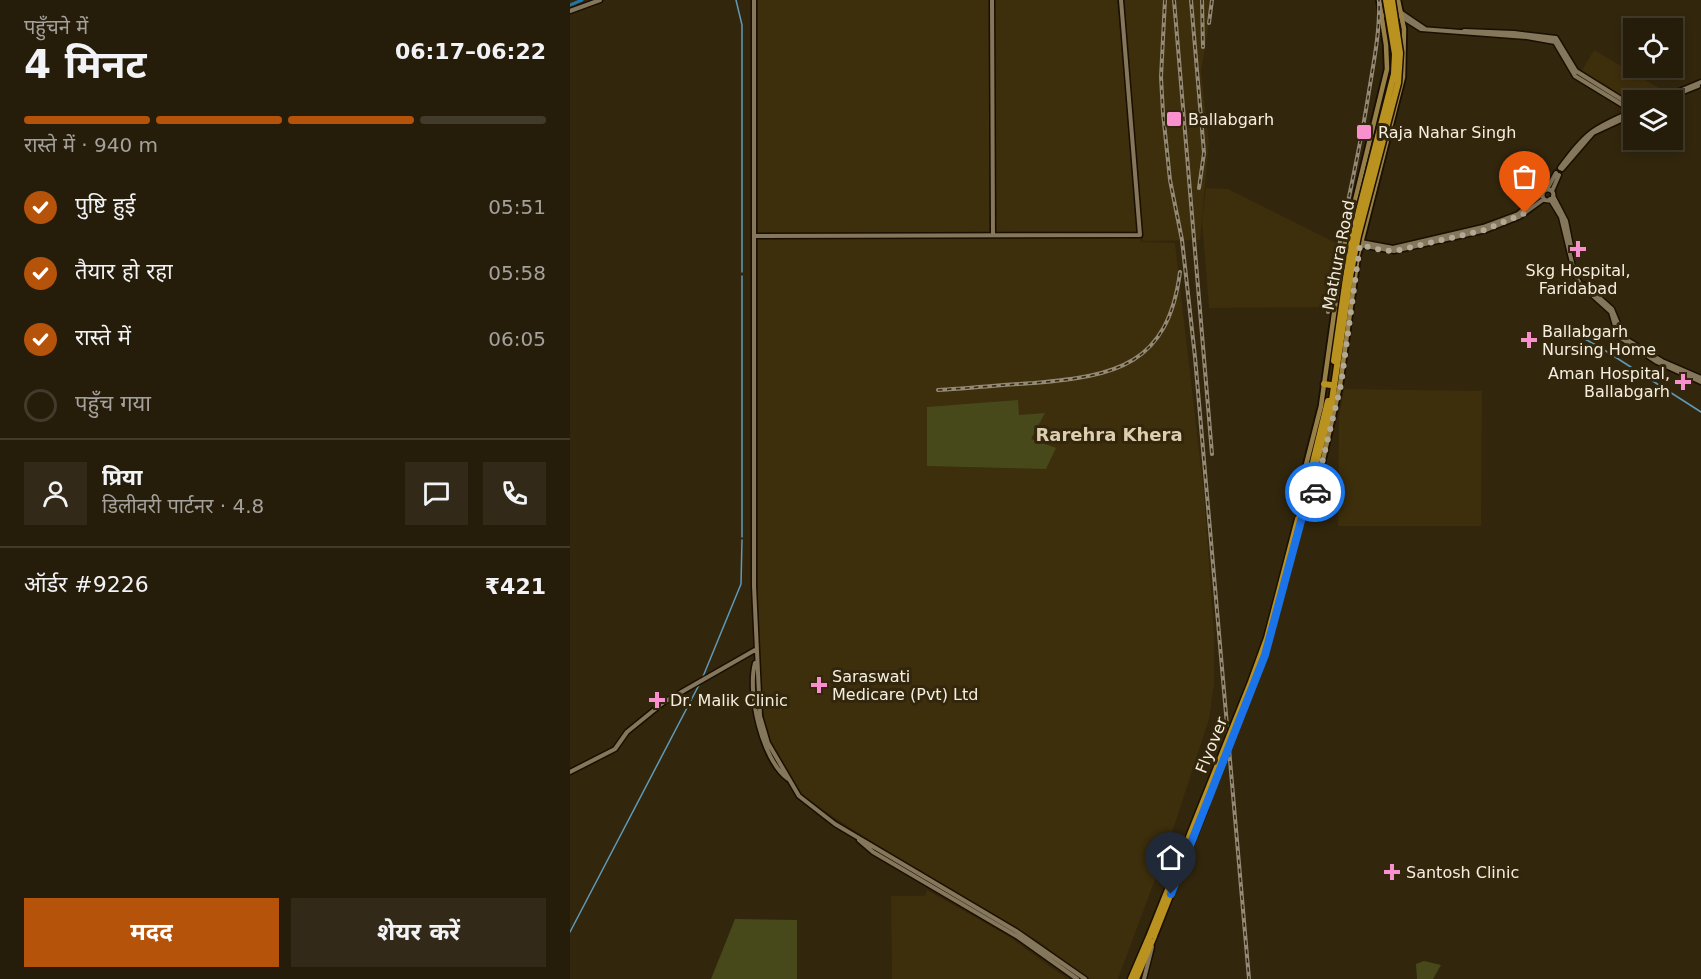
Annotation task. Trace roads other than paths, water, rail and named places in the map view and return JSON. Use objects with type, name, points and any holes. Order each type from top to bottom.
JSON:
[{"type":"highway","name":"Mathura Road","points":[[1302,514],[1332,385],[1353,234],[1394,74],[1395,54],[1386,0]]},
{"type":"highway","name":"Mathura Road","points":[[1348,278],[1398,83],[1399,47],[1392,0]]},
{"type":"highway","name":"Mathura Road","points":[[1302,514],[1332,416],[1332,385]]},
{"type":"highway","name":"Flyover","points":[[1131,979],[1152,937],[1265,655],[1302,514]]},
{"type":"highway","points":[[1136,979],[1152,937]]},
{"type":"main road","points":[[1332,385],[1343,250],[1387,69],[1379,0]]},
{"type":"main road","points":[[1332,385],[1361,244],[1403,77],[1402,15],[1398,0]]},
{"type":"street","points":[[570,11],[600,0]]},
{"type":"street","points":[[754,0],[755,693],[760,734],[776,765],[799,796],[835,824],[1016,932],[1085,979]]},
{"type":"street","points":[[992,0],[993,235]]},
{"type":"street","points":[[755,236],[1140,235],[1121,0]]},
{"type":"street","points":[[1382,13],[1402,15],[1422,27],[1556,38],[1576,71],[1623,104]]},
{"type":"street","points":[[1683,90],[1701,83]]},
{"type":"street","points":[[1683,91],[1701,83]]},
{"type":"street","points":[[1473,231],[1518,214],[1547,189],[1557,174],[1563,173],[1561,168],[1593,133],[1623,116]]},
{"type":"street","points":[[1552,196],[1557,174]]},
{"type":"street","points":[[1547,189],[1566,221],[1578,277],[1614,311],[1624,338],[1662,361],[1701,380]]},
{"type":"street","points":[[1542,194],[1544,199]]},
{"type":"street","points":[[1361,244],[1392,248],[1473,231],[1519,217],[1552,196]]},
{"type":"street","points":[[570,772],[611,751],[643,717],[755,650]]},
{"type":"street","points":[[859,840],[873,852],[1018,937],[1077,979]]},
{"type":"street","points":[[1144,979],[1152,937]]},
{"type":"waterway","points":[[570,5],[582,0]]},
{"type":"waterway","points":[[736,0],[742,25],[742,272]]},
{"type":"waterway","points":[[742,276],[742,537]]},
{"type":"waterway","points":[[1565,334],[1583,338],[1596,345]]},
{"type":"waterway","points":[[1598,346],[1701,412]]},
{"type":"waterway","points":[[702,679],[741,584],[742,540]]},
{"type":"waterway","points":[[570,932],[700,683]]},
{"type":"railway","points":[[1165,0],[1161,77],[1163,113],[1170,180],[1182,240],[1195,357],[1249,979]]},
{"type":"railway","points":[[1174,0],[1212,454]]},
{"type":"railway","points":[[1191,0],[1204,153],[1199,188]]},
{"type":"railway","points":[[1202,0],[1203,47]]},
{"type":"railway","points":[[1209,23],[1212,0]]},
{"type":"railway","points":[[1328,312],[1373,68],[1378,35],[1379,0]]},
{"type":"railway","points":[[938,390],[1034,383],[1090,376],[1133,360],[1150,346],[1164,328],[1174,303],[1180,272]]},
{"type":"place","name":"Ballabgarh","points":[[1174,119]]},
{"type":"place","name":"Raja Nahar Singh","points":[[1364,132]]},
{"type":"place","name":"Skg Hospital, Faridabad","points":[[1578,249]]},
{"type":"place","name":"Ballabgarh Nursing Home","points":[[1529,340]]},
{"type":"place","name":"Aman Hospital, Ballabgarh","points":[[1683,382]]},
{"type":"place","name":"Saraswati Medicare (Pvt) Ltd","points":[[819,685]]},
{"type":"place","name":"Dr. Malik Clinic","points":[[657,700]]},
{"type":"place","name":"Santosh Clinic","points":[[1392,872]]},
{"type":"district","name":"Rarehra Khera","points":[[1109,435]]}]
